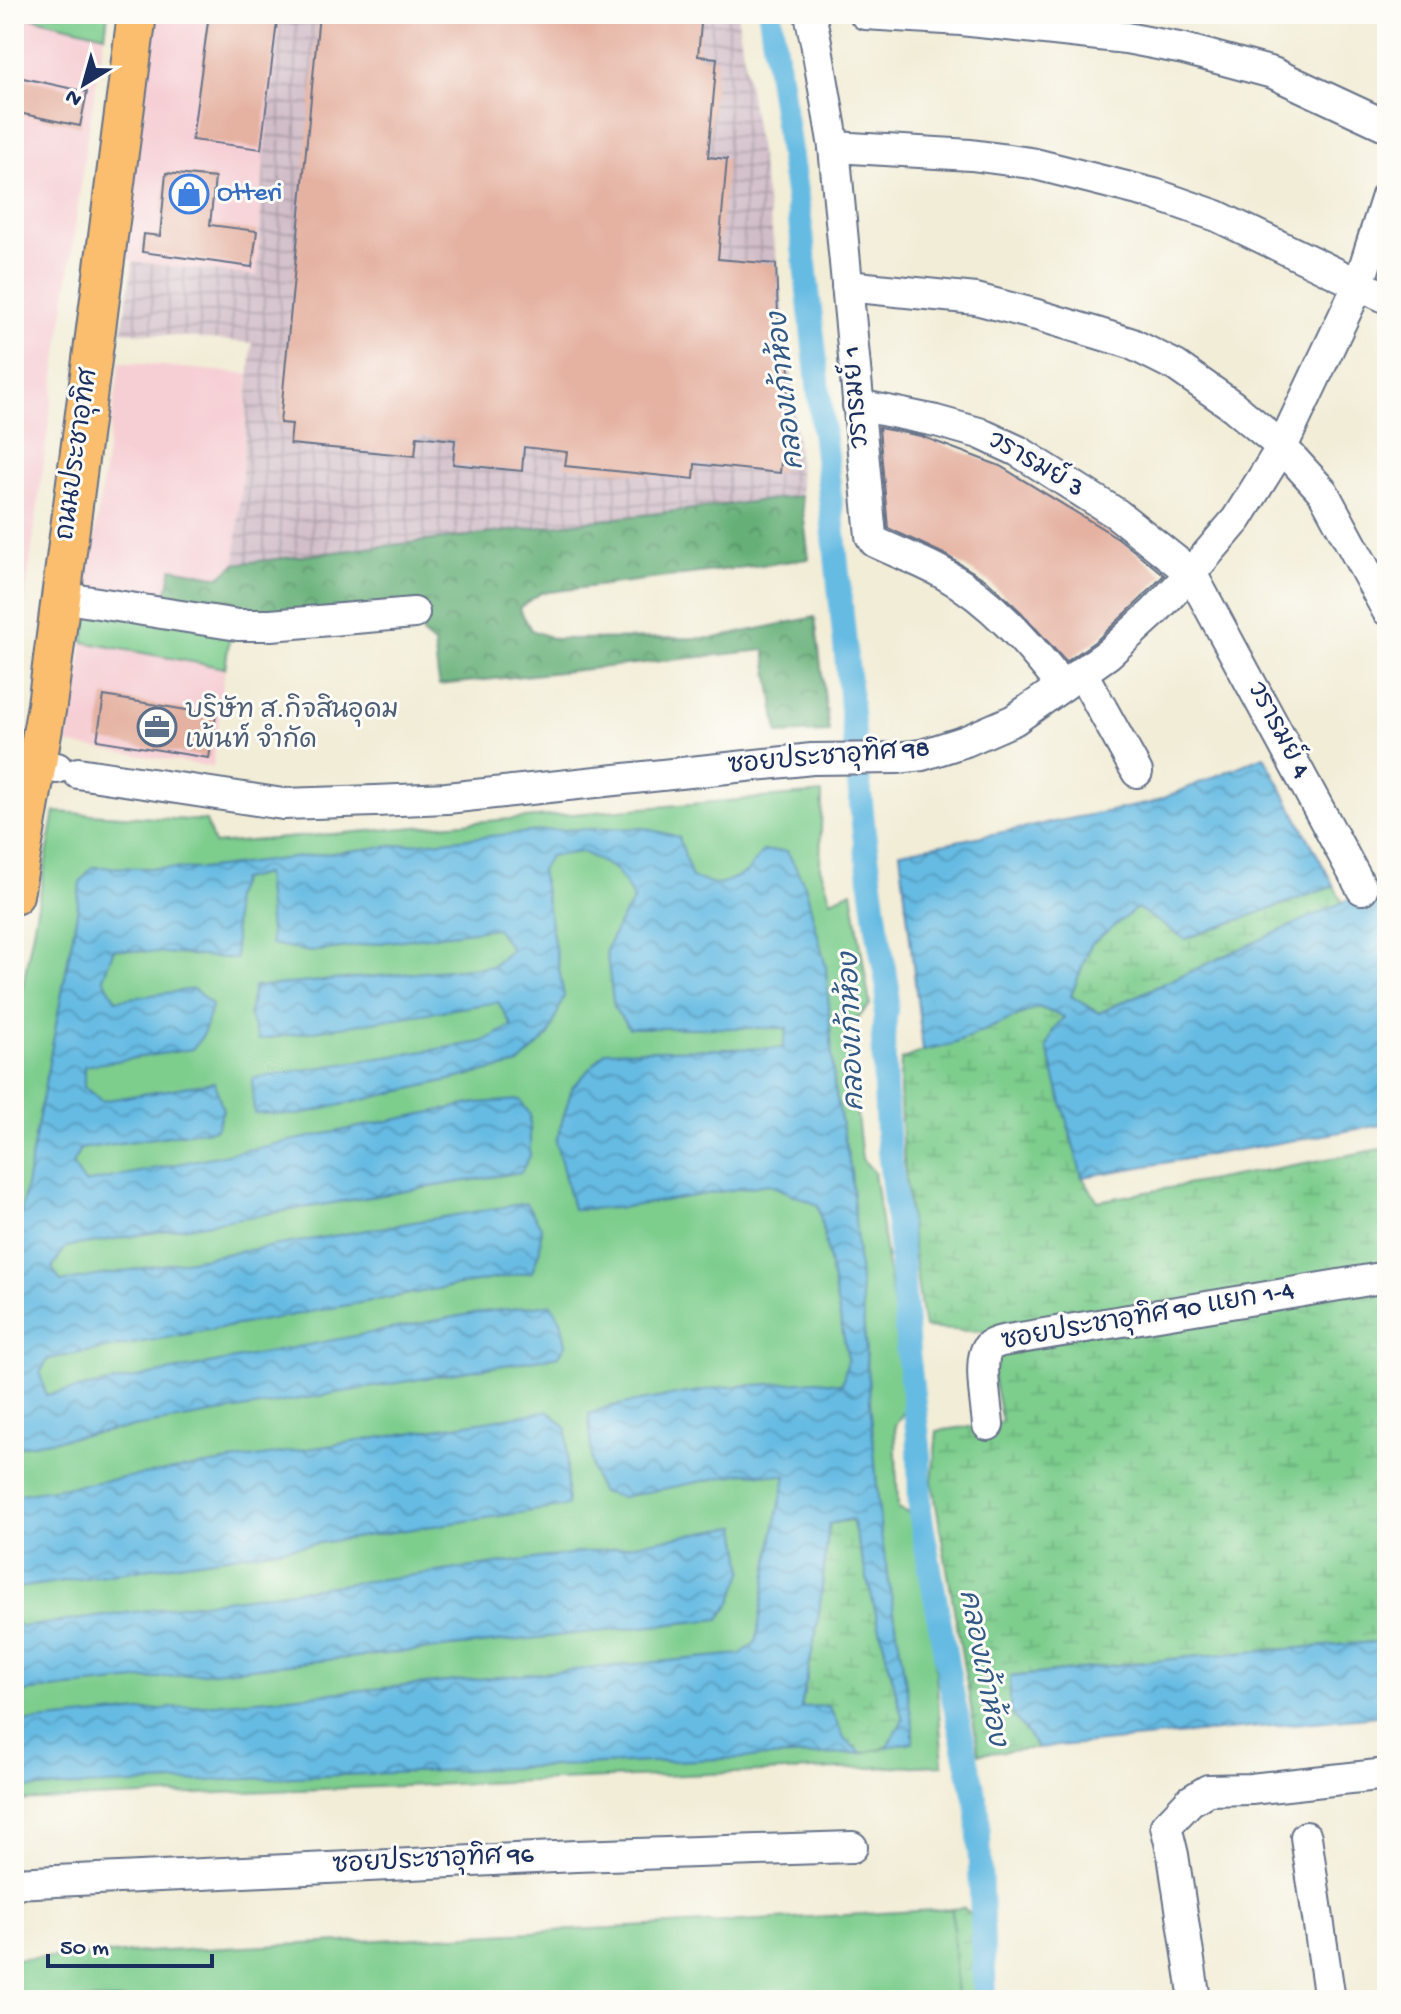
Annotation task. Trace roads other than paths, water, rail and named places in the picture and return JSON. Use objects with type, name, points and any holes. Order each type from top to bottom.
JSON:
[{"type":"main road","name":"ถนนประชาอุทิศ","points":[[14,895],[46,767],[47,705],[60,597],[137,14]]},
{"type":"street","name":"วรารมย์ 1","points":[[810,14],[834,147],[871,536],[875,542],[936,570],[979,597],[1072,679]]},
{"type":"street","points":[[865,14],[961,20],[1126,38],[1184,49],[1273,73],[1387,126]]},
{"type":"street","points":[[834,147],[971,155],[1031,163],[1096,178],[1217,216],[1387,298]]},
{"type":"street","name":"ซอยประชาอุทิศ 98","points":[[46,767],[296,804],[447,798],[812,759],[897,758],[922,755],[966,741],[1014,720],[1120,644],[1191,573],[1237,519],[1282,447],[1359,284],[1387,196]]},
{"type":"street","points":[[847,286],[976,299],[1130,343],[1176,366],[1233,406],[1282,447],[1323,492],[1387,610]]},
{"type":"street","name":"วรารมย์ 3","points":[[858,405],[979,433],[1018,451],[1117,514],[1191,573]]},
{"type":"street","name":"วรารมย์ 4","points":[[1191,573],[1362,889]]},
{"type":"street","points":[[60,597],[238,625],[414,613]]},
{"type":"street","points":[[1072,679],[1137,772]]},
{"type":"street","name":"ซอยประชาอุทิศ 90 แยก 1-4","points":[[988,1425],[983,1364],[990,1345],[1387,1277]]},
{"type":"street","points":[[1195,2000],[1166,1826],[1190,1801],[1208,1790],[1251,1789],[1387,1774]]},
{"type":"street","points":[[1306,1837],[1330,2000]]},
{"type":"street","name":"ซอยประชาอุทิศ 96","points":[[14,1883],[576,1856],[852,1847]]},
{"type":"water","points":[[1264,756],[1334,886],[1185,939],[1137,908],[1091,944],[1071,996],[1099,1013],[1387,882],[1387,1124],[1082,1177],[1047,1048],[1053,1030],[1064,1017],[1038,1007],[953,1044],[923,1051],[900,852],[1151,803]]},
{"type":"water","points":[[644,828],[679,837],[692,878],[719,885],[746,873],[763,851],[787,851],[805,885],[826,967],[834,1084],[851,1171],[881,1534],[913,1726],[913,1742],[887,1747],[903,1720],[852,1519],[829,1524],[818,1622],[801,1707],[829,1706],[845,1740],[862,1753],[14,1789],[14,1712],[26,1722],[741,1654],[756,1642],[786,1476],[744,1473],[622,1497],[600,1492],[592,1470],[589,1414],[611,1406],[723,1387],[818,1381],[842,1384],[848,1359],[818,1205],[769,1184],[619,1208],[573,1209],[556,1142],[572,1088],[606,1051],[783,1048],[787,1028],[629,1028],[614,1008],[606,950],[634,899],[616,870],[583,852],[550,856],[541,870],[564,996],[549,1035],[519,1064],[297,1115],[254,1113],[252,1078],[482,1042],[512,1026],[498,1002],[258,1040],[249,1014],[254,987],[493,966],[511,949],[496,928],[310,952],[271,944],[265,874],[241,880],[233,898],[236,959],[114,949],[103,978],[116,1000],[194,989],[212,1005],[203,1035],[192,1049],[84,1066],[84,1087],[102,1101],[214,1082],[223,1110],[216,1129],[80,1149],[72,1164],[85,1183],[476,1103],[520,1100],[530,1115],[530,1156],[521,1172],[66,1247],[52,1268],[61,1282],[526,1203],[541,1226],[540,1249],[532,1272],[48,1359],[40,1373],[46,1395],[475,1313],[551,1304],[561,1320],[566,1344],[559,1356],[14,1447],[14,1250],[80,883],[92,867],[202,869],[549,830]]},
{"type":"water","points":[[549,1411],[567,1429],[567,1506],[18,1588],[14,1594],[14,1495]]},
{"type":"water","points":[[737,1526],[744,1570],[731,1603],[719,1619],[14,1693],[14,1619],[21,1627],[609,1549]]},
{"type":"water","points":[[1387,1641],[1387,1715],[1038,1748],[1010,1711],[1010,1677],[1200,1656]]},
{"type":"waterway","name":"คลองเก้าห้อง","points":[[770,14],[801,227],[864,833],[888,988],[883,1039],[887,1133],[919,1446],[920,1513],[953,1697],[978,1811],[985,2000]]},
{"type":"place","name":"Otteri","points":[[189,194]]},
{"type":"place","name":"บริษัท ส.กิจสินอุดม เพ้นท์ จำกัด","points":[[157,727]]}]
